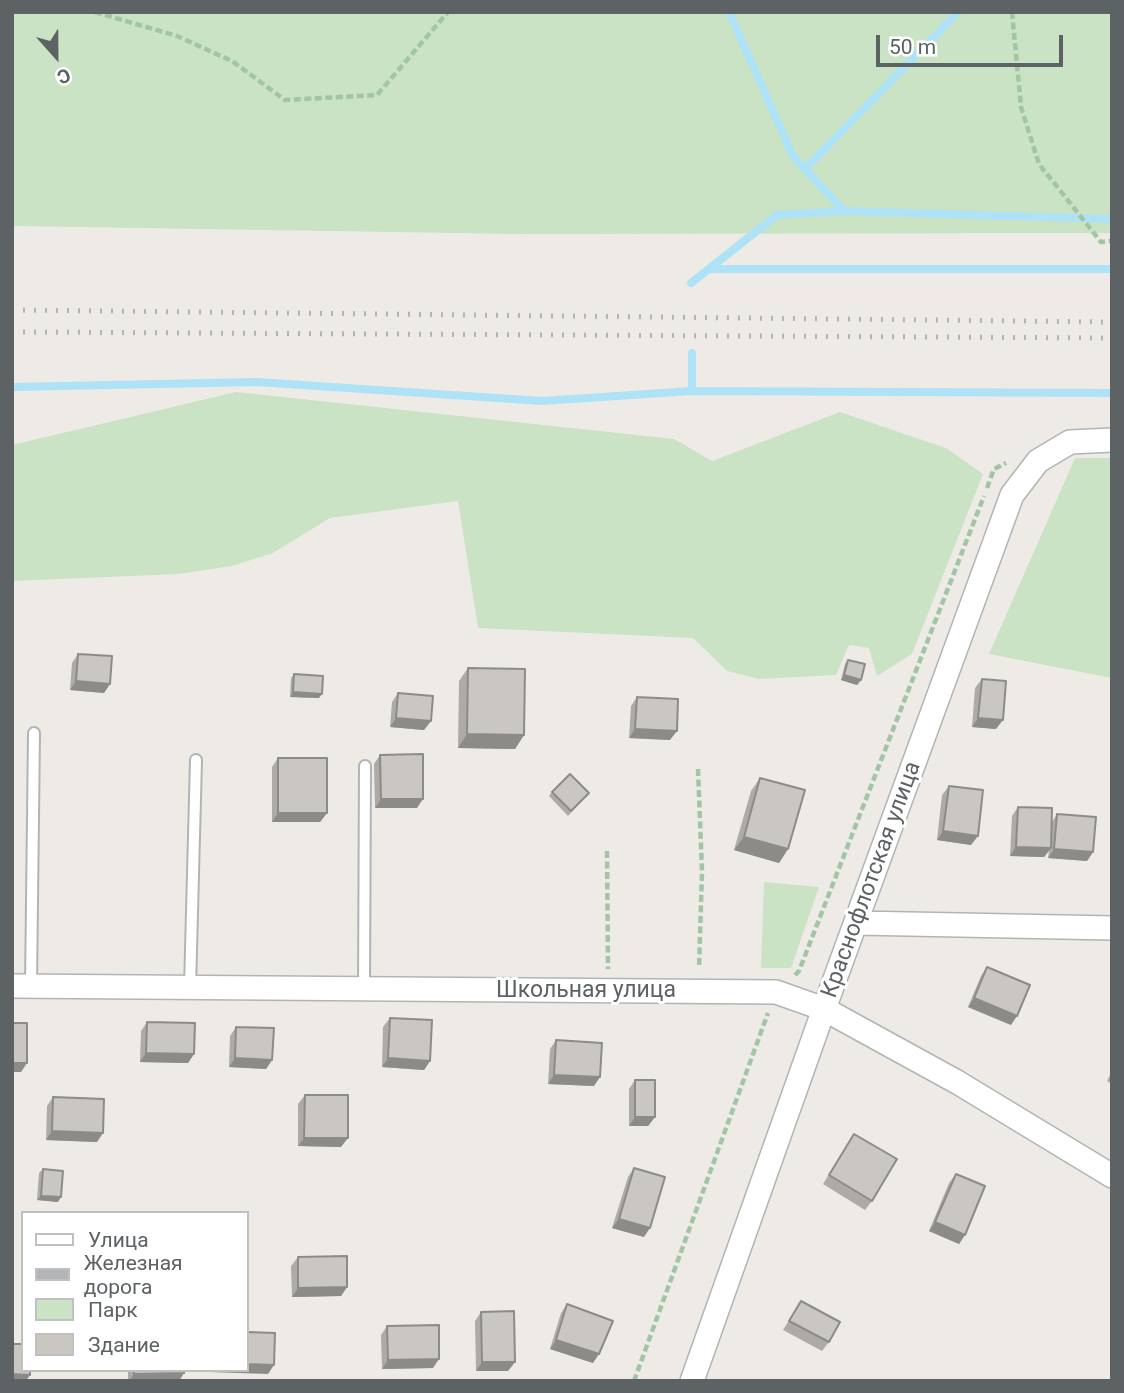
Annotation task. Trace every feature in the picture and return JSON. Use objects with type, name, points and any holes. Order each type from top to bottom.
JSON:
[{"type":"street","name":"Краснофлотская улица","points":[[692,1381],[824,1009],[858,923],[1012,495],[1038,461],[1070,442],[1112,440]]},
{"type":"street","points":[[858,923],[1112,928]]},
{"type":"street","name":"Школьная улица","points":[[22,986],[776,992],[824,1009],[957,1082],[1112,1176]]},
{"type":"lane","points":[[22,986],[34,733]]},
{"type":"lane","points":[[190,988],[196,760]]},
{"type":"lane","points":[[364,989],[365,766]]},
{"type":"path","points":[[95,12],[177,36],[232,61],[285,100],[377,95],[448,12]]},
{"type":"path","points":[[1012,12],[1021,107],[1039,163],[1101,242],[1112,242]]},
{"type":"path","points":[[634,1381],[776,992],[799,971],[994,469],[1012,460],[1038,461]]},
{"type":"path","points":[[698,769],[702,872],[698,991]]},
{"type":"path","points":[[607,851],[608,991]]},
{"type":"green space","points":[[12,12],[1112,12],[1112,233],[517,234],[12,226]]},
{"type":"green space","points":[[236,392],[674,439],[712,461],[840,412],[946,448],[983,474],[912,654],[877,676],[869,648],[849,645],[836,675],[759,679],[727,671],[693,638],[478,628],[458,501],[330,518],[273,553],[232,566],[178,574],[12,581],[12,445]]},
{"type":"green space","points":[[1075,458],[1112,458],[1112,678],[989,654]]},
{"type":"green space","points":[[764,882],[819,887],[791,968],[761,968]]},
{"type":"building","points":[[78,654],[112,656],[110,684],[76,681]]},
{"type":"building","points":[[848,660],[865,664],[861,680],[844,675]]},
{"type":"building","points":[[468,668],[525,669],[524,735],[467,734]]},
{"type":"building","points":[[294,674],[323,676],[322,694],[293,692]]},
{"type":"building","points":[[982,679],[1006,681],[1003,720],[978,718]]},
{"type":"building","points":[[398,693],[433,696],[431,721],[396,718]]},
{"type":"building","points":[[637,697],[678,699],[677,731],[635,729]]},
{"type":"building","points":[[423,754],[423,799],[381,799],[380,755]]},
{"type":"building","points":[[278,758],[327,758],[327,813],[278,813]]},
{"type":"building","points":[[570,774],[589,793],[571,811],[552,792]]},
{"type":"building","points":[[760,778],[805,790],[788,849],[744,837]]},
{"type":"building","points":[[949,786],[983,790],[978,836],[943,831]]},
{"type":"building","points":[[1018,807],[1052,808],[1051,848],[1016,847]]},
{"type":"building","points":[[1057,814],[1096,817],[1093,852],[1054,849]]},
{"type":"building","points":[[987,967],[1030,985],[1017,1016],[974,998]]},
{"type":"building","points":[[390,1018],[432,1020],[430,1061],[388,1058]]},
{"type":"building","points":[[147,1022],[195,1023],[194,1054],[146,1053]]},
{"type":"building","points":[[12,1023],[27,1023],[27,1063],[12,1063]]},
{"type":"building","points":[[236,1027],[274,1028],[272,1060],[235,1058]]},
{"type":"building","points":[[556,1040],[602,1043],[600,1077],[554,1075]]},
{"type":"building","points":[[635,1080],[655,1080],[655,1117],[635,1117]]},
{"type":"building","points":[[305,1095],[348,1095],[348,1138],[304,1138]]},
{"type":"building","points":[[53,1097],[104,1099],[103,1133],[52,1131]]},
{"type":"building","points":[[854,1134],[897,1159],[872,1201],[829,1175]]},
{"type":"building","points":[[634,1168],[665,1177],[650,1228],[619,1219]]},
{"type":"building","points":[[43,1169],[63,1171],[61,1197],[41,1196]]},
{"type":"building","points":[[956,1174],[985,1186],[965,1235],[935,1222]]},
{"type":"building","points":[[347,1256],[347,1287],[298,1288],[298,1257]]},
{"type":"building","points":[[801,1301],[840,1322],[829,1342],[789,1321]]},
{"type":"building","points":[[567,1304],[613,1321],[599,1354],[556,1340]]},
{"type":"building","points":[[514,1311],[515,1362],[482,1362],[481,1312]]},
{"type":"building","points":[[439,1325],[439,1359],[388,1360],[387,1326]]},
{"type":"building","points":[[248,1332],[275,1333],[274,1365],[248,1364]]},
{"type":"building","points":[[12,1344],[21,1344],[21,1372],[30,1372],[30,1375],[12,1374]]},
{"type":"building","points":[[134,1372],[184,1372],[184,1373]]},
{"type":"waterway","points":[[729,12],[793,156],[844,211]]},
{"type":"waterway","points":[[805,169],[958,12]]},
{"type":"waterway","points":[[691,283],[777,215],[844,211],[1112,219]]},
{"type":"waterway","points":[[712,269],[1112,269]]},
{"type":"waterway","points":[[692,353],[692,391]]},
{"type":"waterway","points":[[12,387],[257,382],[542,401],[692,391],[1112,393]]},
{"type":"railway","points":[[12,310],[1112,322]]},
{"type":"railway","points":[[12,332],[1112,338]]}]
